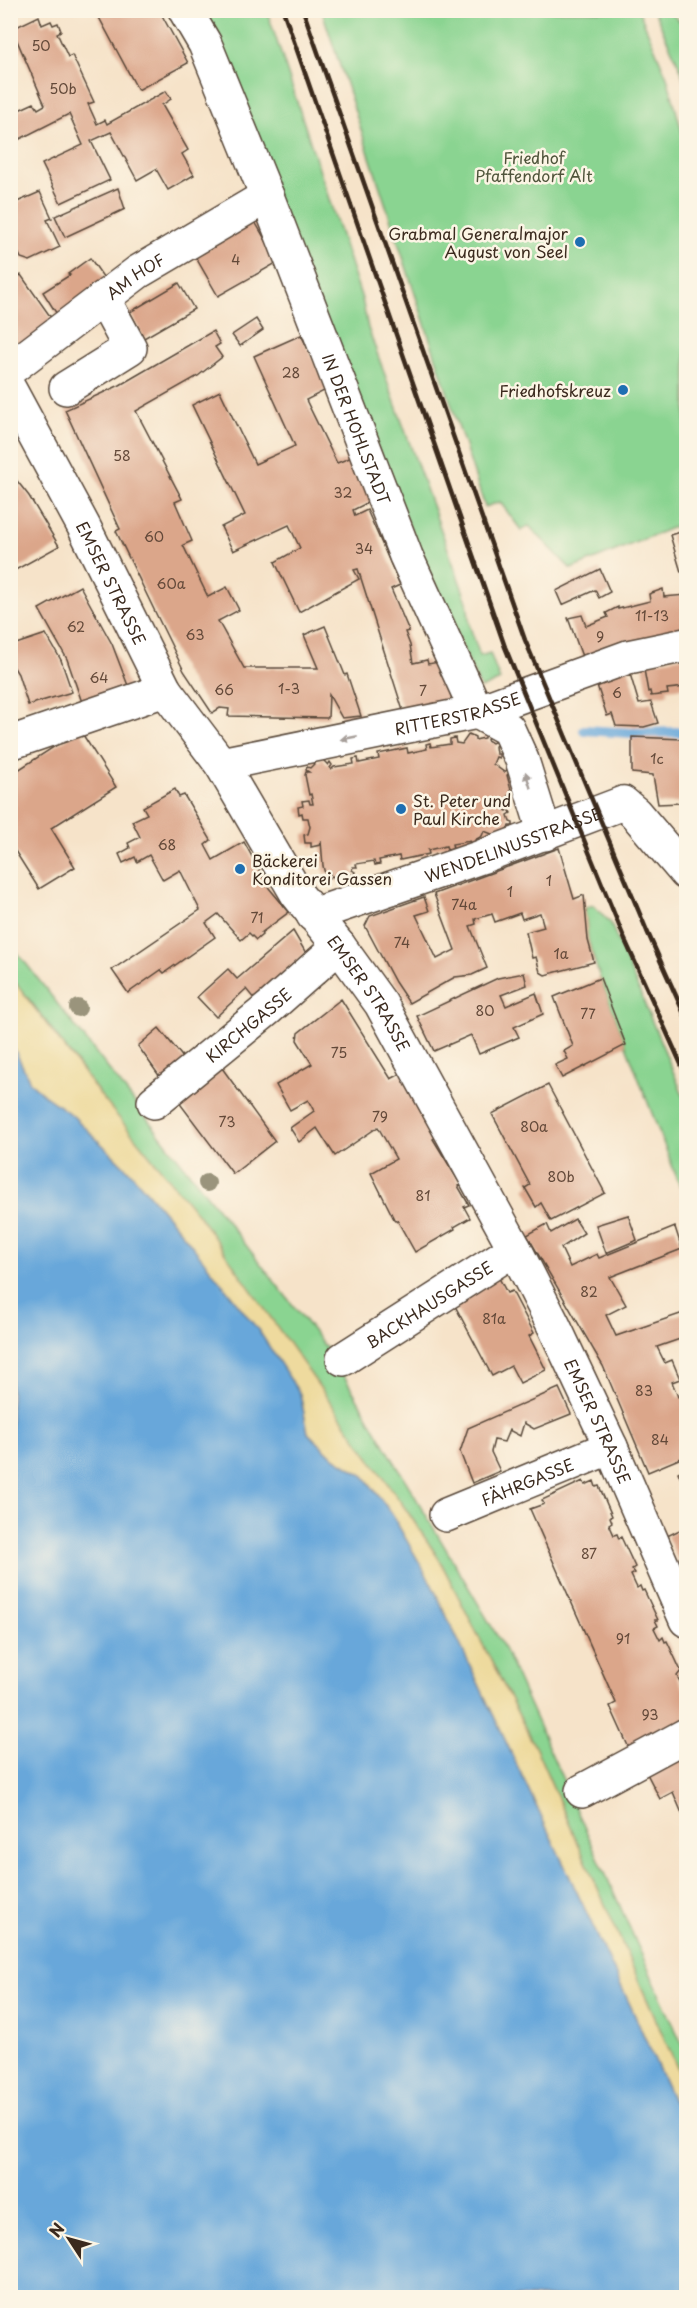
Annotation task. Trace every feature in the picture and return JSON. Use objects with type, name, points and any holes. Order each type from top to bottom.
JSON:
[{"type":"street","name":"IN DER HOHLSTADT","points":[[184,10],[205,44],[267,196],[406,556],[477,712]]},
{"type":"street","name":"AM HOF","points":[[10,369],[138,272],[267,196]]},
{"type":"street","points":[[66,388],[130,348],[103,298]]},
{"type":"street","name":"EMSER STRASSE","points":[[10,390],[20,429],[84,527],[165,690],[221,764],[297,894],[339,946],[381,1004],[555,1326],[687,1620]]},
{"type":"street","name":"RITTERSTRASSE","points":[[221,764],[477,712],[628,657],[687,645]]},
{"type":"street","points":[[10,743],[165,690]]},
{"type":"street","points":[[477,712],[508,729],[522,760],[545,834]]},
{"type":"street","name":"WENDELINUSSTRASSE","points":[[313,915],[545,834],[622,803],[635,813],[687,873]]},
{"type":"street","name":"KIRCHGASSE","points":[[154,1102],[339,946]]},
{"type":"street","name":"BACKHAUSGASSE","points":[[343,1359],[515,1249]]},
{"type":"street","name":"FÄHRGASSE","points":[[446,1515],[611,1448]]},
{"type":"street","points":[[582,1791],[687,1735]]},
{"type":"green space","points":[[199,11],[267,11],[362,299],[368,328],[467,602],[470,627],[480,656],[490,653],[500,680],[481,689],[420,552]]},
{"type":"green space","name":"Friedhof Pfaffendorf Alt","points":[[322,11],[639,11],[667,77],[686,146],[686,522],[571,569],[529,526],[521,530],[500,502],[485,507]]},
{"type":"green space","points":[[654,11],[669,11],[686,27],[686,88],[681,70]]},
{"type":"green space","points":[[593,905],[610,922],[686,1102],[686,1182],[680,1186],[600,978],[588,940],[585,908]]},
{"type":"green space","points":[[10,943],[331,1354],[502,1644],[686,2053],[686,2088],[537,1751],[439,1559],[407,1511],[11,977]]},
{"type":"sand","points":[[11,977],[101,1096],[199,1216],[439,1559],[537,1751],[686,2088],[686,2130],[631,2007],[431,1583],[391,1513],[364,1476],[332,1456],[308,1433],[300,1394],[186,1238],[130,1172],[73,1116],[30,1082],[11,1042]]},
{"type":"water","points":[[11,1042],[30,1082],[73,1116],[130,1172],[186,1238],[259,1331],[300,1394],[308,1433],[332,1456],[364,1476],[391,1513],[431,1583],[631,2007],[686,2130],[686,2297],[11,2297]]},
{"type":"building","points":[[95,10],[159,10],[188,63],[138,90]]},
{"type":"building","points":[[39,16],[42,25],[51,21],[53,25],[58,23],[61,31],[57,33],[68,57],[72,55],[94,102],[88,104],[97,124],[105,120],[107,124],[166,91],[171,99],[162,105],[188,150],[182,154],[194,175],[168,190],[156,169],[137,180],[111,132],[91,141],[110,180],[61,203],[42,164],[83,145],[69,114],[14,142],[10,134],[10,114],[34,103],[38,109],[45,105],[12,29]]},
{"type":"building","points":[[118,188],[125,209],[65,237],[55,216]]},
{"type":"building","points":[[40,192],[52,218],[47,220],[60,247],[30,261],[21,258],[19,254],[10,259],[10,205]]},
{"type":"building","points":[[254,220],[278,262],[218,296],[195,256]]},
{"type":"building","points":[[90,258],[106,281],[58,316],[43,292],[70,275],[68,274]]},
{"type":"building","points":[[10,264],[18,277],[21,275],[57,326],[10,350]]},
{"type":"building","points":[[179,283],[194,309],[144,338],[130,312]]},
{"type":"building","points":[[256,319],[263,330],[240,346],[232,335]]},
{"type":"building","points":[[213,331],[220,344],[215,347],[222,357],[198,376],[136,411],[182,499],[175,502],[192,541],[183,545],[208,597],[227,587],[239,610],[218,621],[244,668],[318,668],[304,635],[325,626],[345,675],[347,674],[361,716],[342,718],[329,695],[328,718],[228,716],[229,709],[220,708],[212,713],[184,671],[160,622],[116,531],[120,529],[65,410],[120,385]]},
{"type":"building","points":[[301,335],[328,389],[306,400],[337,463],[352,457],[373,500],[353,510],[355,516],[367,510],[400,585],[391,589],[409,631],[405,632],[413,663],[427,660],[428,664],[439,662],[455,707],[405,717],[358,569],[354,570],[359,579],[299,612],[275,562],[300,548],[289,525],[233,551],[221,527],[245,515],[192,405],[220,391],[255,464],[295,446],[254,356]]},
{"type":"building","points":[[10,472],[29,496],[59,546],[10,573]]},
{"type":"building","points":[[686,530],[686,570],[681,572],[670,535]]},
{"type":"building","points":[[600,569],[610,592],[599,598],[595,590],[562,605],[556,591]]},
{"type":"building","points":[[80,586],[112,644],[132,696],[85,711],[67,659],[39,609]]},
{"type":"building","points":[[663,589],[664,597],[686,595],[686,634],[584,662],[568,618],[582,615],[586,626],[608,617],[606,613],[618,607],[618,609],[650,601],[649,594]]},
{"type":"building","points":[[46,634],[61,660],[72,692],[28,705],[18,674],[10,661],[10,646]]},
{"type":"building","points":[[686,656],[686,687],[667,689],[668,694],[651,696],[650,691],[648,692],[643,664]]},
{"type":"building","points":[[628,667],[639,704],[651,702],[658,723],[644,727],[616,726],[612,714],[607,716],[595,679]]},
{"type":"building","points":[[80,730],[116,787],[51,828],[75,867],[39,889],[10,843],[10,773]]},
{"type":"building","name":"St. Peter und Paul Kirche","points":[[469,734],[475,737],[475,740],[484,738],[484,735],[488,736],[487,740],[492,743],[496,741],[498,744],[495,746],[496,754],[499,754],[499,758],[496,757],[493,764],[504,772],[511,767],[513,771],[507,775],[511,790],[517,791],[517,796],[510,794],[502,808],[507,811],[509,809],[511,813],[508,815],[513,826],[509,826],[505,832],[491,838],[492,834],[484,831],[482,836],[475,840],[476,845],[471,846],[470,841],[452,844],[453,849],[447,850],[446,846],[428,850],[429,854],[400,860],[399,856],[379,860],[380,864],[375,865],[374,861],[356,864],[357,867],[353,867],[352,870],[355,872],[353,876],[349,874],[349,880],[346,881],[345,879],[336,882],[337,880],[332,876],[329,878],[327,875],[330,874],[329,872],[325,874],[321,841],[320,845],[311,847],[311,843],[305,843],[304,835],[308,834],[310,827],[308,818],[303,818],[302,813],[299,814],[298,807],[303,806],[302,801],[309,800],[310,804],[313,804],[305,775],[309,772],[306,770],[307,767],[310,768],[314,764],[311,760],[321,761],[321,757],[324,758],[328,765],[330,762],[332,765],[331,770],[334,767],[354,764],[353,759],[358,758],[359,763],[379,759],[378,754],[407,748],[408,753],[427,749],[426,744],[430,743],[431,747],[450,744],[450,739],[455,738],[456,743],[462,744]]},
{"type":"building","points":[[632,737],[683,739],[683,742],[686,742],[686,798],[680,798],[680,803],[658,804],[653,775],[632,773]]},
{"type":"building","points":[[175,789],[179,797],[184,795],[211,840],[205,845],[213,860],[244,842],[269,888],[289,912],[261,933],[262,935],[256,940],[249,933],[241,940],[218,914],[206,923],[215,937],[164,973],[161,970],[128,993],[112,970],[200,910],[180,870],[163,880],[149,855],[137,862],[135,857],[123,863],[119,854],[130,848],[128,843],[140,837],[132,821],[147,814],[143,807]]},
{"type":"building","points":[[559,848],[574,899],[584,895],[588,940],[594,962],[545,975],[540,972],[536,957],[532,958],[526,932],[544,927],[540,913],[522,919],[520,913],[495,922],[492,914],[475,919],[476,924],[470,926],[487,968],[472,975],[455,977],[409,1003],[365,926],[370,916],[424,897],[429,911],[416,915],[437,959],[455,950],[434,894]]},
{"type":"building","points":[[293,931],[306,953],[255,1000],[246,989],[216,1017],[197,997],[228,969],[237,979]]},
{"type":"building","points":[[524,973],[527,985],[501,995],[506,1006],[536,993],[543,1014],[514,1027],[519,1037],[479,1054],[471,1035],[434,1051],[417,1016],[498,978]]},
{"type":"building","points":[[600,978],[626,1045],[562,1078],[555,1065],[568,1059],[564,1051],[573,1046],[554,997]]},
{"type":"building","points":[[341,999],[391,1079],[404,1072],[440,1135],[433,1139],[461,1185],[458,1186],[469,1205],[464,1207],[470,1218],[415,1252],[397,1220],[395,1221],[371,1173],[396,1159],[378,1127],[335,1156],[317,1128],[299,1142],[290,1128],[314,1111],[308,1100],[290,1110],[276,1085],[312,1064],[297,1040],[298,1033]]},
{"type":"building","points":[[159,1028],[189,1065],[165,1084],[138,1046]]},
{"type":"building","points":[[222,1068],[275,1141],[233,1174],[178,1101]]},
{"type":"building","points":[[548,1085],[605,1193],[551,1221],[541,1203],[536,1207],[525,1188],[530,1185],[492,1114]]},
{"type":"building","points":[[628,1215],[637,1240],[606,1253],[596,1225]]},
{"type":"building","points":[[575,1219],[584,1233],[561,1248],[570,1267],[597,1254],[599,1258],[675,1227],[682,1249],[610,1277],[626,1305],[606,1315],[616,1336],[686,1312],[686,1337],[657,1347],[665,1363],[672,1360],[680,1379],[672,1382],[678,1397],[683,1396],[686,1405],[686,1456],[648,1472],[603,1366],[527,1235],[547,1224],[551,1233]]},
{"type":"building","points":[[499,1278],[507,1293],[512,1291],[534,1333],[529,1336],[546,1370],[520,1383],[511,1366],[492,1376],[453,1302]]},
{"type":"building","points":[[559,1388],[571,1414],[534,1429],[524,1423],[520,1436],[509,1430],[504,1442],[494,1440],[491,1452],[500,1471],[472,1483],[460,1452],[468,1428]]},
{"type":"building","points":[[686,1468],[686,1491],[678,1472]]},
{"type":"building","points":[[583,1481],[585,1485],[594,1481],[596,1487],[599,1486],[612,1516],[610,1517],[612,1522],[609,1524],[614,1535],[617,1534],[619,1539],[621,1537],[635,1567],[632,1569],[635,1573],[631,1575],[637,1588],[640,1586],[642,1591],[644,1590],[658,1620],[655,1620],[658,1626],[654,1628],[660,1640],[663,1637],[665,1642],[667,1641],[681,1671],[677,1676],[684,1689],[686,1688],[686,1722],[629,1748],[610,1706],[616,1703],[530,1509],[544,1504],[542,1500]]},
{"type":"building","points":[[686,1527],[686,1579],[667,1536]]},
{"type":"building","points":[[686,1743],[686,1823],[673,1792],[660,1799],[643,1766]]},
{"type":"waterway","points":[[584,730],[631,733],[686,732]]},
{"type":"railway","points":[[283,10],[505,647],[625,940],[686,1075]]},
{"type":"railway","points":[[303,10],[525,640],[686,1018]]},
{"type":"place","name":"Grabmal Generalmajor August von Seel","points":[[580,242]]},
{"type":"place","name":"Friedhofskreuz","points":[[623,390]]},
{"type":"place","name":"St. Peter und Paul Kirche","points":[[401,809]]},
{"type":"place","name":"Bäckerei Konditorei Gassen","points":[[240,869]]}]
